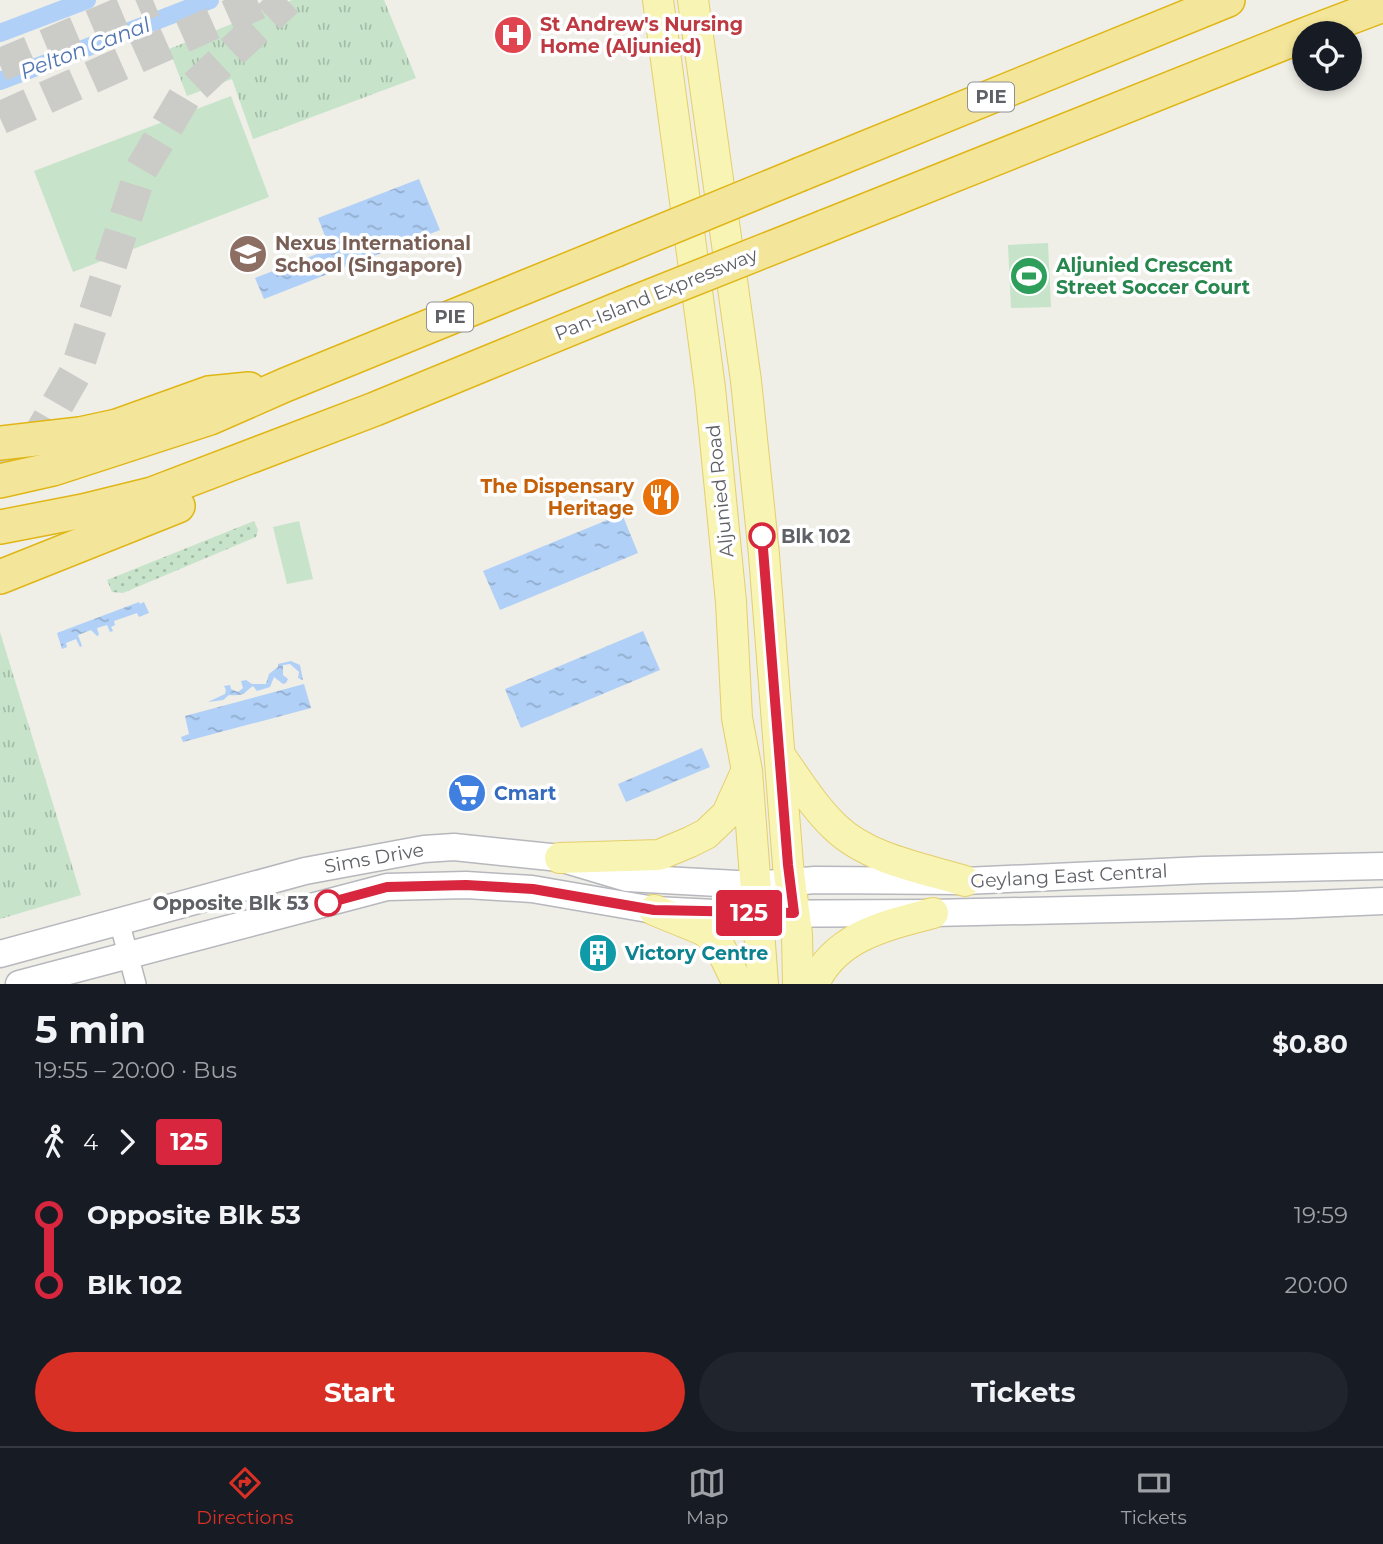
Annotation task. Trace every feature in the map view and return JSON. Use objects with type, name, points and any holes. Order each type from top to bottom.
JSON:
[{"type":"highway","name":"PIE","points":[[195,411],[209,393],[285,384],[1228,0]]},
{"type":"highway","points":[[1341,21],[1383,5]]},
{"type":"highway","name":"Pan-Island Expressway","points":[[0,527],[113,505],[218,471],[1292,40]]},
{"type":"highway","points":[[0,443],[80,434],[195,411]]},
{"type":"highway","points":[[0,481],[53,469],[195,411]]},
{"type":"highway","points":[[0,577],[195,499],[218,471]]},
{"type":"main road","name":"Aljunied Road","points":[[658,0],[710,388],[731,602],[737,718],[747,771],[763,984]]},
{"type":"main road","name":"Aljunied Road","points":[[693,0],[746,381],[764,555],[798,984]]},
{"type":"main road","points":[[781,757],[835,828],[860,846],[893,860],[965,881]]},
{"type":"main road","points":[[560,859],[659,855],[690,842],[706,834],[727,814],[747,771]]},
{"type":"main road","points":[[654,910],[703,930],[717,941],[738,984]]},
{"type":"main road","points":[[814,984],[820,970],[846,945],[864,934],[873,929],[933,913]]},
{"type":"street","name":"Sims Drive","points":[[0,954],[305,871],[424,849],[454,847],[560,859],[627,878],[756,899]]},
{"type":"street","name":"Geylang East Central","points":[[756,899],[791,883],[815,880],[965,881],[1203,870],[1383,866]]},
{"type":"street","name":"Sims Drive","points":[[19,984],[387,887],[466,885],[533,889],[654,910],[756,899]]},
{"type":"street","name":"Geylang East Central","points":[[756,899],[794,913],[933,913],[1383,901]]},
{"type":"street","points":[[120,921],[136,984]]},
{"type":"green space","points":[[292,0],[384,0],[416,78],[253,139],[232,79],[187,96],[169,49]]},
{"type":"green space","points":[[231,96],[269,197],[73,272],[34,171]]},
{"type":"green space","name":"Aljunied Crescent Street Soccer Court","points":[[1048,243],[1051,307],[1011,308],[1008,245]]},
{"type":"green space","points":[[254,521],[258,530],[256,537],[123,593],[112,592],[107,580]]},
{"type":"green space","points":[[299,521],[313,579],[287,584],[273,527]]},
{"type":"green space","points":[[0,632],[81,895],[0,919]]},
{"type":"water","points":[[419,179],[440,230],[264,299],[255,278],[330,249],[318,218]]},
{"type":"water","points":[[622,514],[638,553],[500,610],[483,571]]},
{"type":"water","points":[[144,602],[149,613],[139,617],[137,613],[114,621],[115,625],[111,627],[113,631],[110,632],[107,625],[97,628],[97,636],[91,630],[78,635],[82,646],[80,647],[76,639],[66,643],[67,647],[62,649],[57,633]]},
{"type":"water","points":[[643,631],[660,670],[521,728],[505,689]]},
{"type":"water","points":[[291,661],[300,665],[303,680],[298,678],[299,672],[290,664],[283,665],[283,675],[288,679],[286,683],[283,684],[274,677],[270,687],[257,691],[253,686],[241,695],[229,695],[223,700],[208,702],[225,694],[224,686],[230,685],[231,689],[238,692],[243,688],[241,681],[266,684],[269,674],[278,664]]},
{"type":"water","points":[[304,684],[311,708],[183,742],[181,737],[189,734],[185,716]]},
{"type":"water","points":[[702,748],[710,767],[626,802],[618,784]]},
{"type":"waterway","name":"Pelton Canal","points":[[0,33],[87,0]]},
{"type":"waterway","name":"Pelton Canal","points":[[0,81],[210,0]]},
{"type":"tunnel","points":[[0,65],[153,0]]},
{"type":"tunnel","points":[[0,118],[265,0]]},
{"type":"tunnel","points":[[0,485],[31,450],[76,372],[141,170],[185,96],[287,0]]},
{"type":"bus line","name":"125","points":[[328,903],[387,887],[466,885],[533,889],[654,910],[735,914],[794,913],[762,536]]},
{"type":"place","name":"St Andrew's Nursing Home (Aljunied)","points":[[513,35]]},
{"type":"place","name":"Nexus International School (Singapore)","points":[[248,254]]},
{"type":"place","name":"Aljunied Crescent Street Soccer Court","points":[[1029,276]]},
{"type":"place","name":"The Dispensary Heritage","points":[[661,497]]},
{"type":"place","name":"Blk 102","points":[[762,536]]},
{"type":"place","name":"Cmart","points":[[467,793]]},
{"type":"place","name":"Opposite Blk 53","points":[[328,903]]},
{"type":"place","name":"Victory Centre","points":[[598,953]]}]
